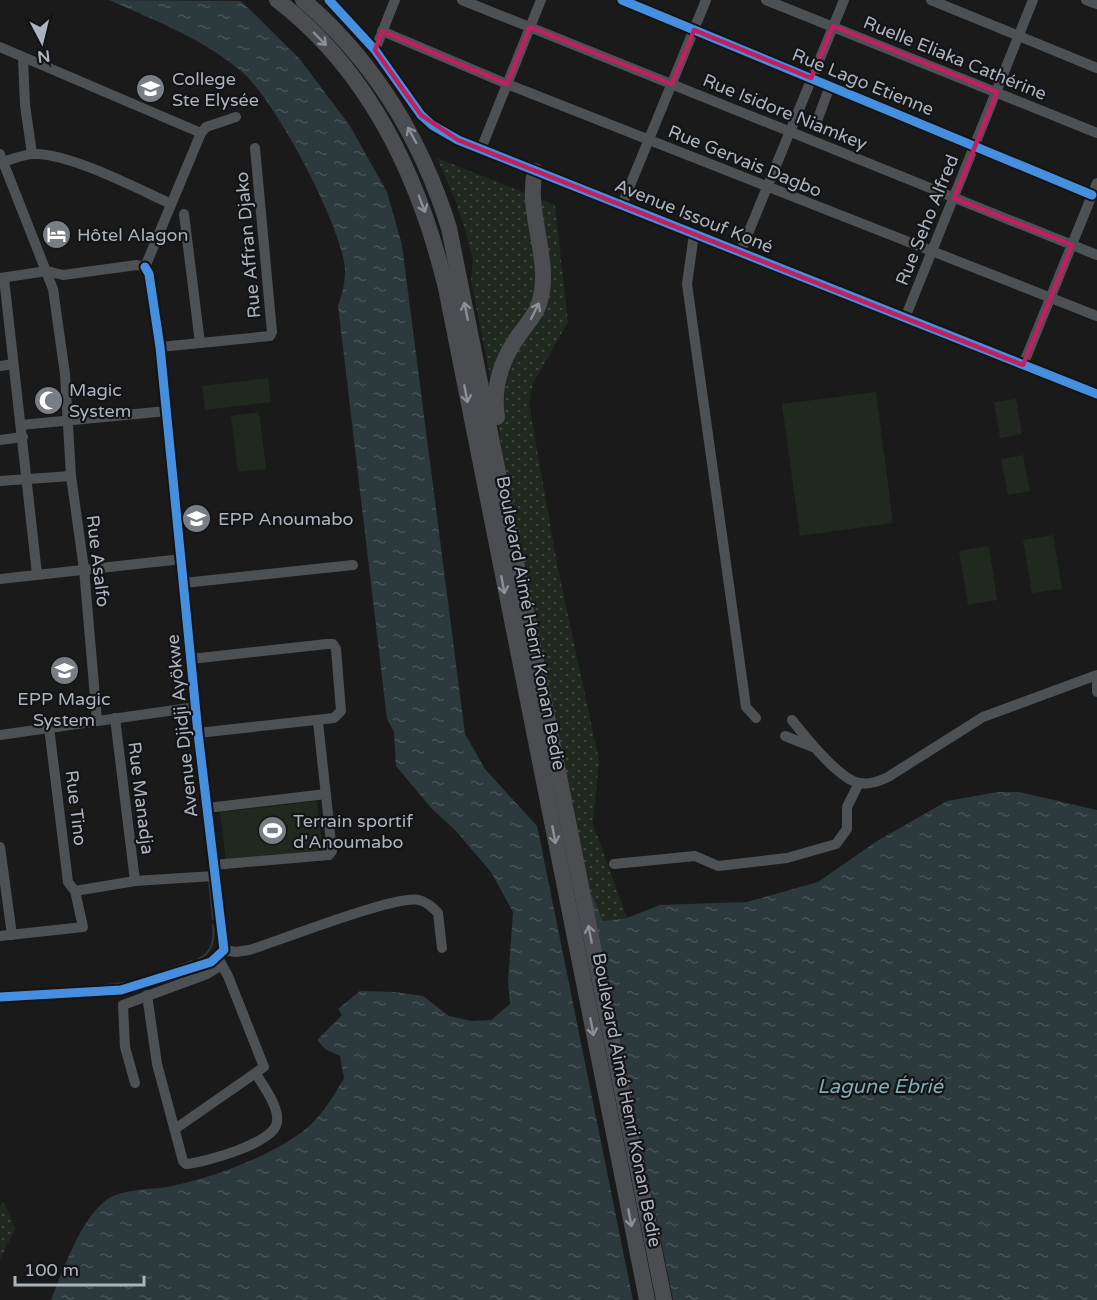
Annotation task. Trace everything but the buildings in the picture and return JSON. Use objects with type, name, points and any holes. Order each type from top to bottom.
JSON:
[{"type":"highway","name":"Boulevard Aimé Henri Konan Bedie","points":[[277,0],[323,42],[362,89],[399,151],[426,214],[446,288],[664,1300]]},
{"type":"highway","name":"Boulevard Aimé Henri Konan Bedie","points":[[303,0],[378,80],[404,120],[434,185],[455,253],[505,513],[550,777],[647,1300]]},
{"type":"highway","points":[[505,513],[495,388],[503,360],[534,316],[542,294],[543,279],[532,191],[535,171]]},
{"type":"street","name":"Avenue Issouf Koné","points":[[329,0],[375,50],[421,115],[432,125],[535,171],[1097,394]]},
{"type":"street","points":[[375,50],[395,0]]},
{"type":"street","name":"Rue Isidore Niamkey","points":[[462,0],[1097,255]]},
{"type":"street","points":[[482,149],[541,0]]},
{"type":"street","name":"Rue Lago Etienne","points":[[622,0],[1092,195]]},
{"type":"street","points":[[622,205],[706,0]]},
{"type":"street","name":"Ruelle Eliaka Cathérine","points":[[766,0],[1097,133]]},
{"type":"street","points":[[740,253],[844,0]]},
{"type":"street","points":[[931,0],[1097,68]]},
{"type":"street","name":"Rue Seho Alfred","points":[[905,318],[1033,0]]},
{"type":"street","points":[[1086,0],[1097,4]]},
{"type":"street","name":"Rue Gervais Dagbo","points":[[382,31],[507,84],[1097,316]]},
{"type":"street","points":[[0,47],[8,48],[23,58],[201,133]]},
{"type":"street","points":[[23,58],[25,105],[32,154]]},
{"type":"street","points":[[817,121],[830,86]]},
{"type":"street","points":[[37,574],[22,431],[2,278],[47,271],[63,275],[137,265],[145,267],[169,203],[201,133],[206,127],[236,117]]},
{"type":"street","name":"Rue Affran Djako","points":[[160,347],[270,336],[272,332],[255,148]]},
{"type":"street","points":[[47,271],[4,174],[1,158],[32,154],[69,161],[169,203]]},
{"type":"street","points":[[1023,365],[1097,183]]},
{"type":"street","points":[[184,214],[200,343]]},
{"type":"street","points":[[694,234],[687,284],[746,707],[756,718]]},
{"type":"street","name":"Avenue Djidji Ayökwe","points":[[145,267],[149,274],[167,411],[198,733],[214,871],[220,958]]},
{"type":"street","name":"Rue Asalfo","points":[[47,271],[53,289],[64,375],[71,476],[84,569],[97,720]]},
{"type":"street","points":[[0,366],[13,364]]},
{"type":"street","points":[[0,440],[22,431],[66,421],[167,411]]},
{"type":"street","points":[[0,481],[71,476]]},
{"type":"street","points":[[0,579],[182,559]]},
{"type":"street","points":[[184,583],[354,565]]},
{"type":"street","points":[[191,659],[333,644],[341,711],[334,718],[318,722],[198,733]]},
{"type":"street","points":[[792,720],[814,747],[851,780],[871,783],[888,777],[983,717],[1097,676],[1097,692]]},
{"type":"street","points":[[0,735],[196,707]]},
{"type":"street","name":"Rue Manadja","points":[[114,718],[135,881]]},
{"type":"street","points":[[75,891],[329,855],[332,846],[318,722]]},
{"type":"street","name":"Rue Tino","points":[[12,935],[83,927],[75,891],[68,882],[49,727]]},
{"type":"street","points":[[785,736],[814,747]]},
{"type":"street","points":[[614,864],[695,856],[718,866],[788,858],[836,844],[847,830],[847,807],[859,783]]},
{"type":"street","points":[[207,808],[326,794]]},
{"type":"street","points":[[0,847],[12,935],[0,936]]},
{"type":"street","points":[[0,997],[121,990],[249,950],[367,909],[406,899],[418,900],[438,913],[442,948]]},
{"type":"street","points":[[135,1083],[125,1047],[123,1008],[125,1003],[207,974],[220,958]]},
{"type":"street","points":[[175,1129],[264,1068],[264,1062],[220,958]]},
{"type":"street","points":[[147,995],[158,1064],[183,1161],[186,1164],[218,1158],[270,1135],[276,1127],[277,1110],[256,1075]]},
{"type":"highlighted area","points":[[833,26],[997,92],[954,198],[1072,245],[1023,365],[458,140],[421,115],[375,50],[382,31],[507,84],[530,27],[672,84],[694,30],[811,78]]},
{"type":"shaded area","points":[[437,158],[555,205],[568,322],[533,383],[529,404],[558,569],[599,760],[593,824],[627,918],[603,921],[590,890],[512,511],[489,371],[471,280],[473,258],[457,204]]},
{"type":"shaded area","points":[[268,378],[271,402],[205,410],[202,386]]},
{"type":"shaded area","points":[[876,392],[893,523],[800,536],[782,404]]},
{"type":"shaded area","points":[[1016,399],[1022,434],[1000,438],[994,402]]},
{"type":"shaded area","points":[[259,412],[266,469],[238,472],[231,416]]},
{"type":"shaded area","points":[[1023,455],[1030,491],[1008,495],[1001,459]]},
{"type":"shaded area","points":[[1053,535],[1062,589],[1032,593],[1023,540]]},
{"type":"shaded area","points":[[989,546],[997,600],[968,605],[959,551]]},
{"type":"shaded area","name":"Terrain sportif d'Anoumabo","points":[[317,801],[323,850],[226,861],[220,812]]},
{"type":"shaded area","points":[[4,1203],[15,1229],[0,1259],[0,1205]]},
{"type":"water","name":"Lagune Ébrié","points":[[109,0],[241,1],[299,58],[350,126],[387,192],[402,245],[465,734],[485,769],[537,826],[538,831],[592,895],[603,921],[627,918],[660,905],[747,902],[818,882],[877,841],[947,801],[998,792],[1019,792],[1097,810],[1097,1300],[51,1300],[83,1228],[92,1214],[113,1196],[172,1186],[223,1172],[273,1150],[315,1121],[344,1078],[340,1056],[325,1049],[317,1040],[342,1015],[338,1009],[360,991],[423,996],[449,1016],[472,1021],[491,1020],[510,1004],[508,982],[513,912],[491,872],[455,830],[432,809],[396,766],[394,732],[387,719],[338,305],[345,269],[332,224],[320,195],[288,135],[256,87],[242,72],[195,40]]},
{"type":"pier","points":[[536,820],[589,887],[673,1300],[633,1300]]},
{"type":"waterway","points":[[209,881],[213,919]]},
{"type":"waterway","points":[[198,959],[207,954],[212,945],[213,925]]},
{"type":"waterway","points":[[167,970],[192,961]]},
{"type":"waterway","points":[[100,986],[130,982]]},
{"type":"cycle path","points":[[329,0],[375,50],[421,115],[432,125],[458,140],[1097,394]]},
{"type":"cycle path","points":[[622,0],[1092,195]]},
{"type":"cycle path","points":[[0,997],[121,990],[211,962],[224,950],[198,733],[160,347],[149,274],[145,267]]},
{"type":"place","name":"College Ste Elysée","points":[[151,89]]},
{"type":"place","name":"Hôtel Alagon","points":[[56,235]]},
{"type":"place","name":"Magic System","points":[[48,400]]},
{"type":"place","name":"EPP Anoumabo","points":[[197,519]]},
{"type":"place","name":"EPP Magic System","points":[[64,670]]},
{"type":"place","name":"Terrain sportif d'Anoumabo","points":[[272,831]]}]
